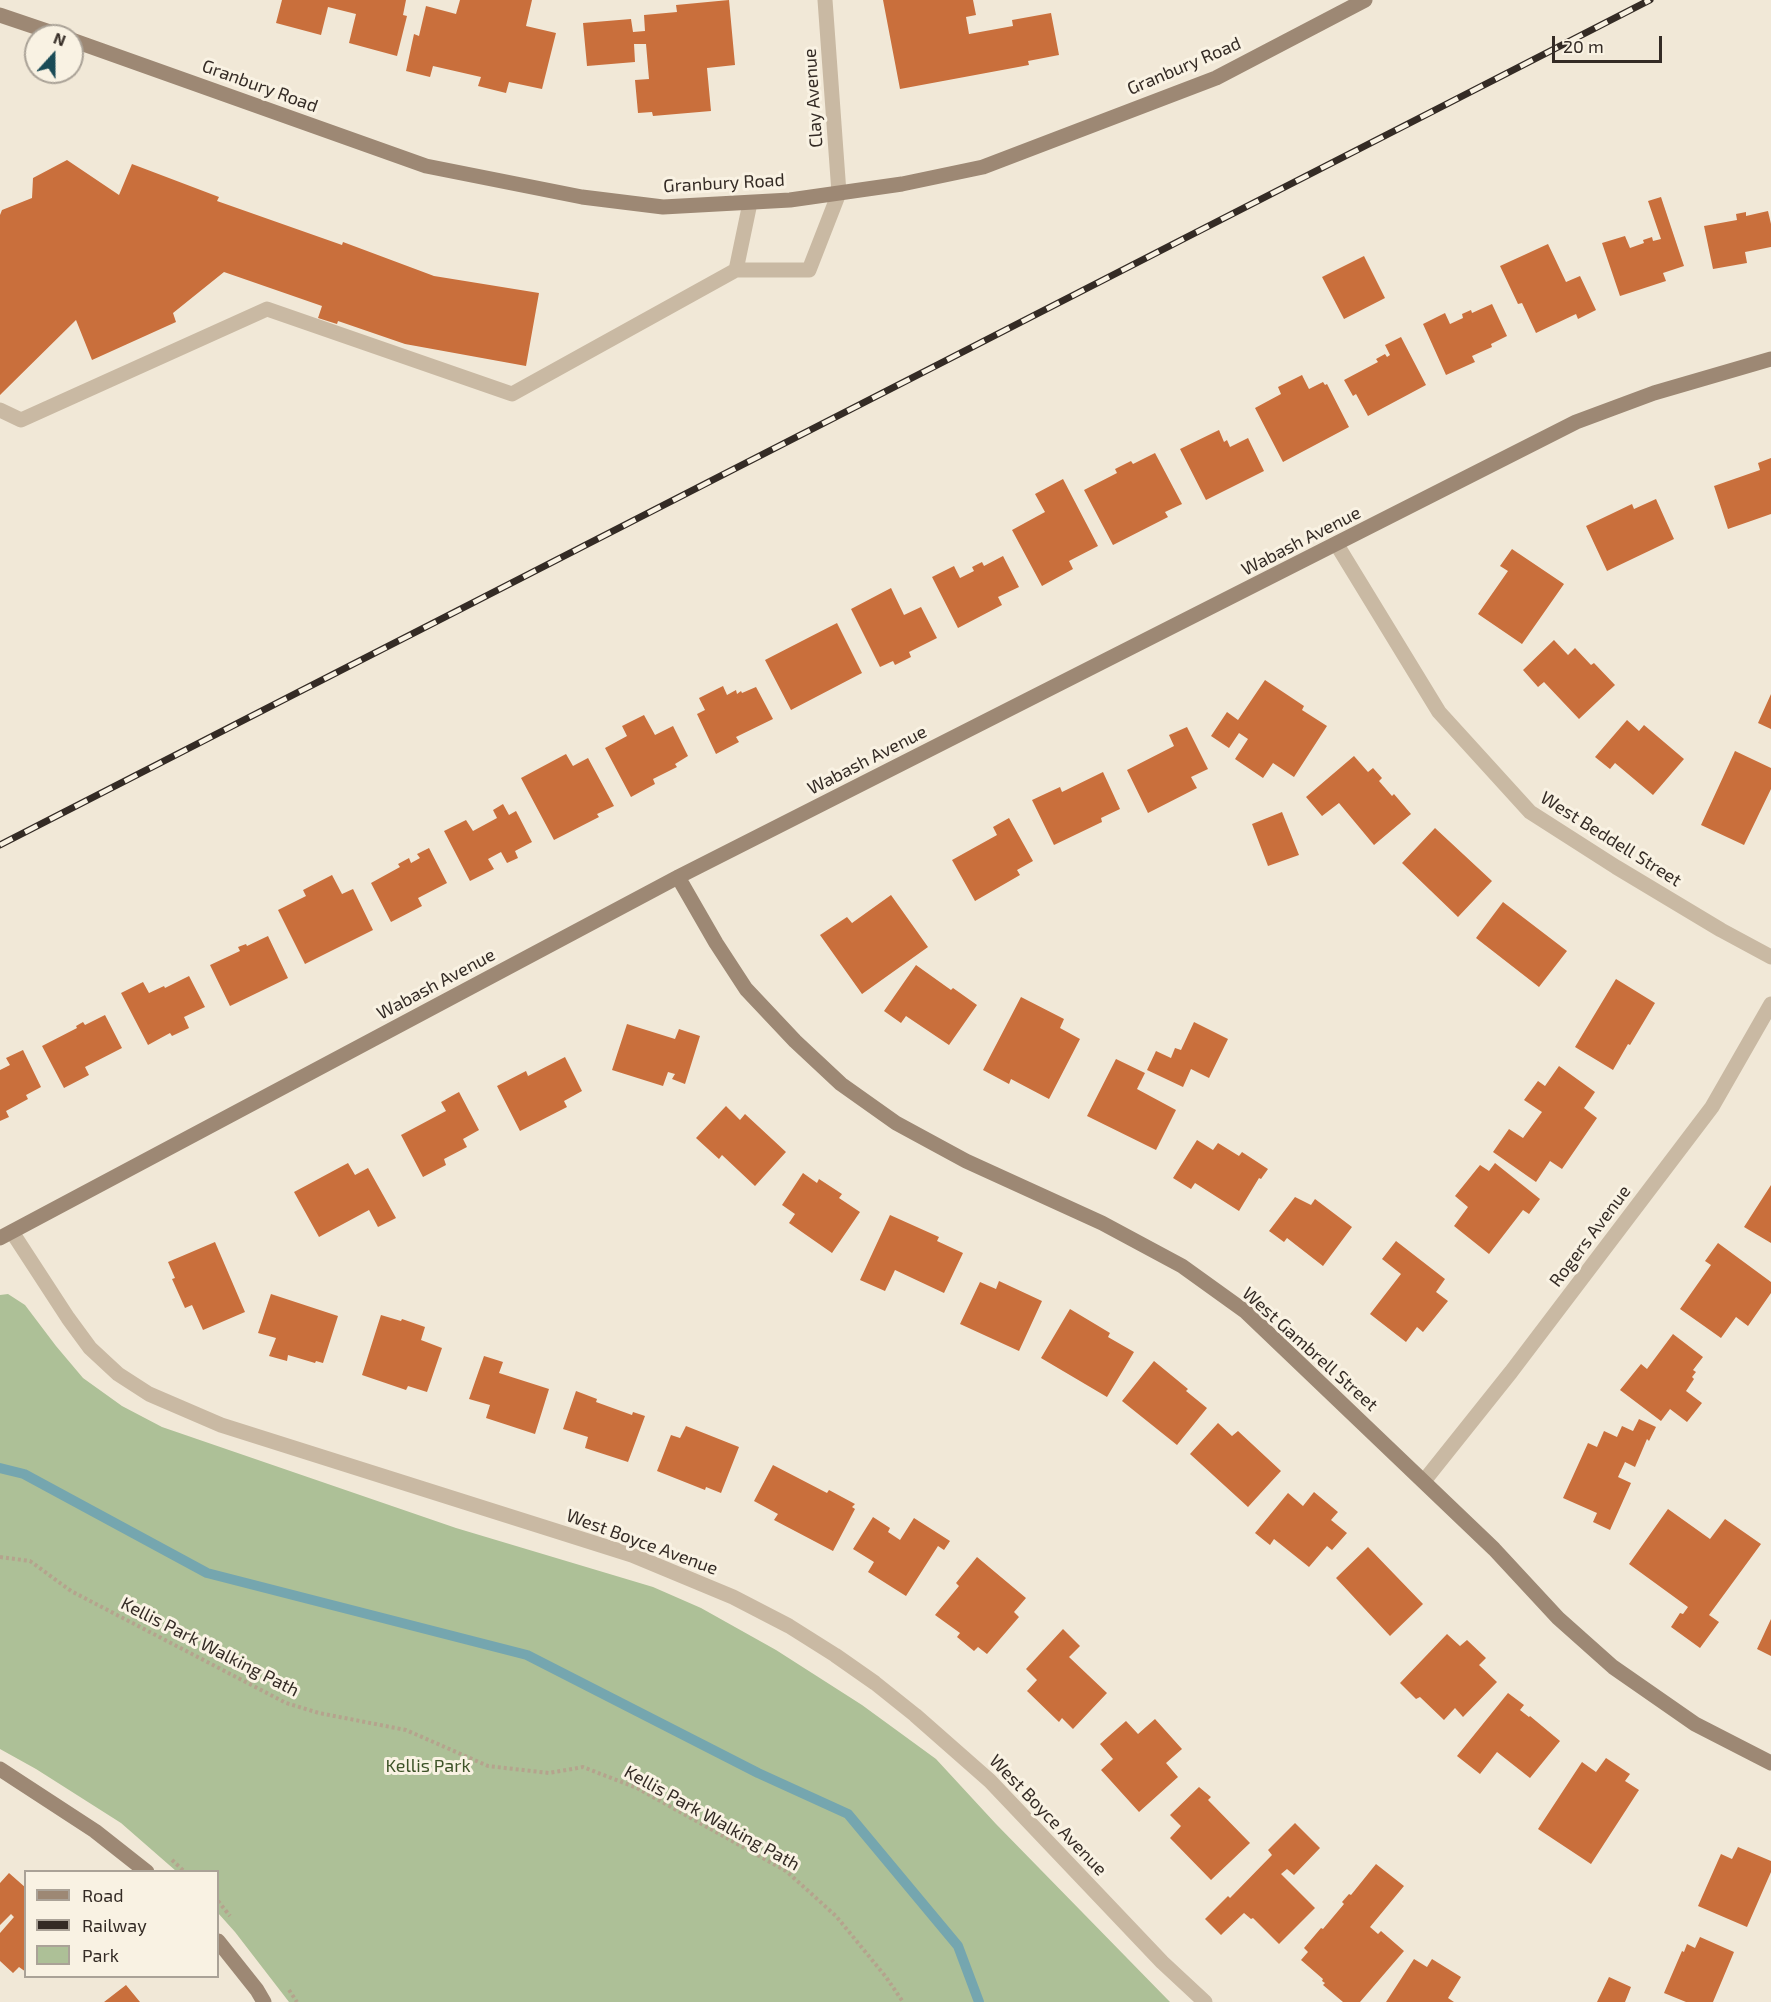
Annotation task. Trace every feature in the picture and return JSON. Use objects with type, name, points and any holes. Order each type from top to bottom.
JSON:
[{"type":"street","name":"Clay Avenue","points":[[825,0],[839,193]]},
{"type":"street","name":"Granbury Road","points":[[84,44],[426,166],[582,197],[663,207],[750,203],[839,193],[902,184],[983,167],[1216,78],[1365,0]]},
{"type":"street","points":[[0,15],[27,24]]},
{"type":"street","points":[[0,410],[21,420],[267,309],[512,394],[736,270],[809,270],[839,193]]},
{"type":"street","points":[[736,270],[750,203]]},
{"type":"street","name":"Wabash Avenue","points":[[6,1235],[678,877],[1576,422],[1654,393],[1771,358]]},
{"type":"street","name":"West Beddell Street","points":[[1337,545],[1439,712],[1530,812],[1616,867],[1771,957]]},
{"type":"street","name":"West Gambrell Street","points":[[678,877],[747,989],[795,1041],[841,1084],[906,1129],[966,1161],[1102,1222],[1182,1266],[1245,1312],[1494,1549],[1558,1618],[1613,1667],[1695,1724],[1771,1763]]},
{"type":"street","name":"Rogers Avenue","points":[[1424,1481],[1511,1372],[1712,1107],[1771,1004]]},
{"type":"street","name":"West Boyce Avenue","points":[[6,1235],[90,1348],[118,1374],[148,1394],[221,1425],[632,1555],[733,1597],[789,1626],[835,1655],[915,1715],[990,1780],[1162,1962],[1205,2002]]},
{"type":"street","points":[[0,1769],[95,1831],[144,1870]]},
{"type":"street","points":[[219,1942],[264,2002]]},
{"type":"path","name":"Kellis Park Walking Path","points":[[0,1557],[30,1561],[72,1591],[286,1703],[319,1713],[406,1730],[488,1766],[549,1773],[584,1767],[637,1788],[786,1871],[836,1916],[886,1977],[903,2002]]},
{"type":"green space","name":"Kellis Park","points":[[8,1294],[25,1305],[83,1378],[122,1406],[162,1427],[456,1528],[653,1587],[701,1608],[776,1650],[862,1705],[936,1759],[996,1824],[1170,2002],[289,2002],[219,1914],[219,1870],[175,1870],[121,1823],[0,1749],[0,1295]]},
{"type":"building","points":[[282,0],[406,0],[403,15],[407,16],[397,56],[349,43],[356,14],[328,7],[321,35],[276,23]]},
{"type":"building","points":[[460,0],[532,0],[526,26],[556,33],[542,89],[509,82],[506,93],[478,86],[481,77],[433,66],[430,77],[406,71],[414,34],[419,36],[426,6],[456,14]]},
{"type":"building","points":[[729,0],[735,65],[707,68],[711,111],[653,116],[652,112],[638,113],[635,80],[649,79],[646,44],[634,44],[635,62],[587,66],[583,23],[631,19],[633,32],[645,31],[644,15],[677,12],[676,5]]},
{"type":"building","points":[[883,0],[973,0],[976,15],[966,17],[969,34],[1013,26],[1012,20],[1051,13],[1059,55],[1028,61],[1029,65],[900,89]]},
{"type":"building","points":[[67,160],[119,195],[132,164],[219,197],[217,201],[342,245],[343,242],[434,276],[539,293],[526,366],[405,344],[338,321],[337,324],[318,318],[322,306],[224,272],[173,313],[176,322],[92,360],[76,320],[0,395],[0,215],[2,210],[32,198],[33,178]]},
{"type":"building","points":[[1661,197],[1684,266],[1663,273],[1666,281],[1620,296],[1602,243],[1625,236],[1630,248],[1652,237],[1653,241],[1661,239],[1648,201]]},
{"type":"building","points":[[1768,211],[1771,224],[1771,247],[1745,252],[1747,263],[1713,269],[1704,226],[1737,220],[1736,214],[1746,212],[1746,216]]},
{"type":"building","points":[[1548,244],[1566,282],[1580,276],[1596,310],[1578,319],[1576,314],[1536,333],[1522,303],[1518,304],[1500,266]]},
{"type":"building","points":[[1364,256],[1385,298],[1344,319],[1322,277]]},
{"type":"building","points":[[1492,304],[1507,336],[1491,344],[1492,347],[1472,356],[1475,362],[1446,375],[1423,324],[1445,313],[1450,324],[1463,318],[1462,314],[1471,310],[1472,313]]},
{"type":"building","points":[[1401,337],[1426,385],[1368,416],[1356,394],[1353,396],[1344,380],[1378,362],[1376,359],[1385,354],[1387,357],[1390,355],[1385,345]]},
{"type":"building","points":[[1302,375],[1309,389],[1323,382],[1327,384],[1349,427],[1283,462],[1255,408],[1281,394],[1278,387]]},
{"type":"building","points":[[1219,430],[1224,442],[1227,440],[1230,447],[1248,438],[1264,471],[1206,500],[1180,449]]},
{"type":"building","points":[[1155,453],[1182,504],[1165,512],[1168,517],[1113,545],[1084,490],[1117,473],[1115,469],[1131,461],[1133,464]]},
{"type":"building","points":[[1771,458],[1771,514],[1728,529],[1714,486],[1760,470],[1758,463]]},
{"type":"building","points":[[1063,479],[1098,546],[1069,561],[1073,569],[1042,586],[1012,530],[1045,512],[1035,494]]},
{"type":"building","points":[[1656,499],[1674,539],[1607,571],[1586,526],[1632,504],[1634,509]]},
{"type":"building","points":[[1512,549],[1564,584],[1522,644],[1478,614],[1508,571],[1500,566]]},
{"type":"building","points":[[1003,556],[1019,587],[998,597],[1002,605],[958,628],[932,577],[954,566],[960,578],[974,571],[972,567],[982,562],[984,566]]},
{"type":"building","points":[[891,588],[904,615],[921,607],[937,638],[909,652],[911,657],[895,665],[893,661],[880,667],[851,609]]},
{"type":"building","points":[[837,623],[862,673],[791,710],[765,660]]},
{"type":"building","points":[[1554,640],[1568,655],[1575,648],[1591,665],[1594,663],[1615,685],[1579,719],[1544,682],[1538,687],[1523,670]]},
{"type":"building","points":[[1265,680],[1304,706],[1302,710],[1327,726],[1294,777],[1273,763],[1263,778],[1235,759],[1248,739],[1239,733],[1229,748],[1211,736],[1227,712],[1238,720]]},
{"type":"building","points":[[723,686],[727,695],[736,690],[737,694],[756,687],[773,719],[736,737],[739,742],[716,754],[697,714],[705,710],[699,698]]},
{"type":"building","points":[[1771,694],[1771,729],[1758,723]]},
{"type":"building","points":[[644,715],[655,735],[673,726],[688,756],[675,764],[677,767],[653,779],[655,784],[631,797],[605,748],[627,736],[622,726]]},
{"type":"building","points":[[1627,720],[1639,731],[1644,725],[1684,759],[1653,795],[1615,763],[1610,769],[1595,757]]},
{"type":"building","points":[[1187,727],[1208,769],[1191,777],[1197,788],[1148,813],[1127,770],[1174,746],[1169,735]]},
{"type":"building","points":[[1735,751],[1771,768],[1771,789],[1744,845],[1701,825]]},
{"type":"building","points":[[566,754],[573,766],[588,758],[614,806],[597,814],[599,817],[554,840],[521,778]]},
{"type":"building","points":[[1354,756],[1368,772],[1373,768],[1382,778],[1379,781],[1411,814],[1374,845],[1339,803],[1322,816],[1306,797]]},
{"type":"building","points":[[1103,772],[1120,809],[1101,818],[1102,822],[1054,845],[1032,800],[1060,787],[1062,792]]},
{"type":"building","points":[[503,804],[509,815],[516,811],[532,842],[515,851],[518,858],[507,863],[501,852],[488,859],[494,869],[470,881],[444,831],[466,820],[473,831],[497,818],[493,810]]},
{"type":"building","points":[[1282,812],[1299,855],[1268,866],[1252,824]]},
{"type":"building","points":[[1009,818],[1033,861],[1017,870],[1020,875],[975,901],[952,860],[997,835],[993,827]]},
{"type":"building","points":[[1435,828],[1492,881],[1458,917],[1402,863]]},
{"type":"building","points":[[429,848],[447,883],[418,898],[422,906],[391,922],[371,883],[400,867],[398,864],[409,858],[411,863],[420,858],[417,854]]},
{"type":"building","points":[[332,875],[342,894],[353,889],[373,930],[305,964],[278,910],[306,896],[303,890]]},
{"type":"building","points":[[891,895],[928,947],[862,994],[820,935],[847,917],[852,923]]},
{"type":"building","points":[[1503,902],[1567,951],[1539,987],[1476,938]]},
{"type":"building","points":[[268,936],[288,978],[230,1006],[210,965],[240,951],[238,947],[246,944],[247,946]]},
{"type":"building","points":[[916,965],[977,1005],[949,1045],[906,1016],[901,1023],[884,1011]]},
{"type":"building","points":[[189,976],[205,1007],[184,1017],[189,1028],[172,1036],[170,1033],[148,1045],[121,993],[143,982],[149,993]]},
{"type":"building","points":[[1616,979],[1655,1003],[1613,1070],[1575,1047]]},
{"type":"building","points":[[1021,997],[1064,1019],[1060,1028],[1080,1039],[1049,1099],[1011,1079],[1009,1084],[983,1070]]},
{"type":"building","points":[[105,1015],[122,1048],[85,1067],[89,1075],[64,1088],[42,1046],[77,1028],[76,1026],[83,1022],[85,1025]]},
{"type":"building","points":[[1194,1022],[1228,1039],[1209,1078],[1191,1069],[1183,1087],[1147,1070],[1156,1051],[1171,1058],[1175,1048],[1181,1050]]},
{"type":"building","points":[[627,1024],[675,1039],[679,1029],[700,1036],[685,1084],[672,1079],[675,1074],[668,1072],[663,1086],[612,1070]]},
{"type":"building","points":[[23,1050],[41,1087],[26,1095],[28,1099],[6,1111],[9,1117],[0,1121],[0,1070],[10,1065],[6,1058]]},
{"type":"building","points":[[565,1057],[582,1091],[564,1101],[567,1107],[520,1131],[497,1086],[526,1071],[528,1076]]},
{"type":"building","points":[[1116,1059],[1145,1073],[1137,1089],[1176,1110],[1156,1150],[1087,1116]]},
{"type":"building","points":[[1559,1066],[1595,1092],[1584,1108],[1597,1118],[1562,1169],[1550,1161],[1536,1182],[1493,1152],[1509,1129],[1523,1138],[1542,1112],[1524,1100],[1538,1081],[1545,1086]]},
{"type":"building","points":[[459,1092],[479,1130],[463,1139],[467,1147],[444,1159],[446,1165],[423,1177],[401,1135],[446,1111],[441,1102]]},
{"type":"building","points":[[726,1106],[740,1120],[745,1114],[786,1152],[755,1186],[722,1155],[719,1159],[696,1138]]},
{"type":"building","points":[[1197,1140],[1213,1150],[1218,1143],[1239,1156],[1242,1152],[1268,1169],[1261,1179],[1259,1178],[1239,1211],[1195,1183],[1191,1189],[1173,1178]]},
{"type":"building","points":[[348,1163],[355,1175],[368,1168],[396,1218],[378,1227],[369,1210],[319,1237],[294,1192]]},
{"type":"building","points":[[1495,1163],[1540,1199],[1529,1214],[1523,1210],[1489,1254],[1454,1226],[1468,1207],[1455,1196],[1480,1165],[1489,1171]]},
{"type":"building","points":[[803,1173],[817,1183],[819,1179],[842,1194],[839,1198],[860,1212],[832,1253],[789,1223],[795,1214],[782,1205]]},
{"type":"building","points":[[1771,1185],[1771,1243],[1744,1227]]},
{"type":"building","points":[[1295,1197],[1311,1205],[1315,1199],[1352,1227],[1323,1266],[1287,1238],[1284,1242],[1269,1231]]},
{"type":"building","points":[[890,1215],[939,1237],[937,1241],[963,1253],[944,1293],[895,1270],[885,1291],[860,1280]]},
{"type":"building","points":[[1396,1241],[1445,1279],[1436,1292],[1448,1301],[1423,1332],[1417,1327],[1406,1342],[1370,1314],[1401,1274],[1382,1259]]},
{"type":"building","points":[[215,1242],[245,1312],[203,1330],[192,1305],[185,1308],[172,1279],[175,1278],[168,1262]]},
{"type":"building","points":[[1718,1243],[1771,1282],[1771,1293],[1748,1326],[1736,1317],[1721,1338],[1680,1309],[1711,1265],[1705,1261]]},
{"type":"building","points":[[999,1281],[1042,1301],[1019,1351],[960,1324],[980,1282],[996,1289]]},
{"type":"building","points":[[271,1294],[338,1316],[323,1363],[288,1355],[287,1361],[269,1356],[276,1338],[258,1333]]},
{"type":"building","points":[[1070,1309],[1110,1333],[1108,1337],[1134,1352],[1107,1397],[1041,1358]]},
{"type":"building","points":[[381,1315],[425,1327],[421,1340],[442,1348],[427,1392],[408,1386],[406,1390],[362,1375]]},
{"type":"building","points":[[1673,1334],[1703,1357],[1693,1370],[1696,1372],[1692,1377],[1694,1379],[1686,1391],[1702,1403],[1687,1422],[1670,1409],[1661,1421],[1620,1390],[1641,1364],[1647,1369]]},
{"type":"building","points":[[484,1356],[503,1362],[499,1373],[549,1389],[535,1434],[486,1418],[490,1405],[469,1399]]},
{"type":"building","points":[[1154,1361],[1207,1408],[1177,1445],[1122,1401]]},
{"type":"building","points":[[576,1391],[597,1399],[596,1402],[632,1415],[633,1412],[645,1416],[628,1462],[585,1448],[588,1437],[563,1429]]},
{"type":"building","points":[[1639,1419],[1656,1427],[1649,1441],[1647,1439],[1635,1467],[1625,1462],[1618,1477],[1631,1483],[1610,1530],[1593,1522],[1597,1513],[1563,1498],[1588,1443],[1597,1447],[1604,1431],[1617,1437],[1622,1426],[1633,1431]]},
{"type":"building","points":[[1218,1423],[1232,1436],[1238,1431],[1281,1471],[1248,1507],[1190,1454]]},
{"type":"building","points":[[686,1426],[739,1447],[721,1493],[706,1487],[705,1490],[657,1471],[671,1435],[680,1438]]},
{"type":"building","points":[[773,1465],[827,1493],[829,1490],[855,1504],[852,1507],[855,1509],[833,1551],[774,1520],[778,1514],[754,1501]]},
{"type":"building","points":[[1314,1492],[1338,1512],[1331,1520],[1347,1533],[1332,1550],[1327,1546],[1309,1567],[1274,1539],[1270,1545],[1255,1533],[1288,1493],[1303,1506]]},
{"type":"building","points":[[1668,1509],[1710,1539],[1725,1519],[1761,1544],[1709,1615],[1719,1622],[1700,1648],[1671,1627],[1680,1613],[1683,1614],[1688,1607],[1629,1564]]},
{"type":"building","points":[[873,1517],[890,1528],[888,1532],[900,1540],[914,1518],[950,1541],[944,1550],[938,1546],[906,1596],[868,1572],[874,1562],[853,1549]]},
{"type":"building","points":[[1368,1547],[1423,1604],[1390,1636],[1336,1578]]},
{"type":"building","points":[[977,1557],[1026,1598],[1014,1612],[1019,1617],[987,1654],[978,1647],[974,1651],[957,1637],[960,1633],[935,1615],[959,1586],[956,1583]]},
{"type":"building","points":[[1771,1619],[1771,1656],[1757,1649]]},
{"type":"building","points":[[1063,1629],[1080,1646],[1069,1657],[1107,1693],[1073,1729],[1062,1718],[1059,1722],[1027,1691],[1037,1680],[1026,1669]]},
{"type":"building","points":[[1447,1634],[1460,1646],[1467,1640],[1486,1658],[1479,1665],[1497,1682],[1463,1717],[1455,1708],[1444,1720],[1420,1697],[1416,1699],[1400,1683]]},
{"type":"building","points":[[1508,1693],[1524,1705],[1520,1710],[1560,1741],[1530,1778],[1497,1752],[1480,1774],[1457,1756]]},
{"type":"building","points":[[1155,1719],[1182,1749],[1166,1763],[1178,1777],[1139,1812],[1101,1770],[1113,1759],[1100,1744],[1126,1721],[1138,1734]]},
{"type":"building","points":[[1606,1758],[1630,1774],[1625,1781],[1639,1790],[1591,1864],[1538,1829],[1582,1762],[1596,1772]]},
{"type":"building","points":[[1199,1787],[1211,1797],[1208,1800],[1250,1843],[1211,1880],[1170,1838],[1181,1826],[1170,1815]]},
{"type":"building","points":[[1295,1823],[1320,1848],[1294,1875],[1287,1869],[1281,1874],[1315,1908],[1279,1944],[1253,1918],[1251,1919],[1244,1913],[1221,1935],[1205,1919],[1228,1896],[1230,1898],[1272,1855],[1268,1850]]},
{"type":"building","points":[[1738,1847],[1771,1861],[1771,1872],[1747,1927],[1698,1906],[1721,1854],[1732,1859]]},
{"type":"building","points":[[1376,1864],[1404,1886],[1370,1927],[1378,1934],[1381,1931],[1404,1951],[1360,2002],[1343,2002],[1323,1985],[1325,1983],[1323,1979],[1301,1960],[1308,1952],[1304,1948],[1321,1928],[1323,1929],[1344,1904],[1342,1902],[1349,1894],[1351,1895]]},
{"type":"building","points":[[9,1873],[24,1886],[24,1971],[19,1967],[13,1973],[0,1961],[0,1933],[14,1917],[11,1914],[0,1925],[0,1883]]},
{"type":"building","points":[[1700,1937],[1734,1952],[1713,2002],[1686,2002],[1664,1993],[1682,1951],[1684,1952],[1687,1944],[1695,1948]]},
{"type":"building","points":[[1414,1959],[1427,1967],[1432,1959],[1461,1977],[1448,1998],[1454,2002],[1386,2002]]},
{"type":"building","points":[[1609,1977],[1631,1987],[1625,2002],[1597,2002]]},
{"type":"building","points":[[126,1985],[140,2002],[104,2002]]},
{"type":"waterway","points":[[0,1468],[24,1474],[207,1573],[527,1655],[758,1773],[848,1814],[958,1946],[979,2002]]},
{"type":"railway","points":[[0,845],[1650,0]]}]
